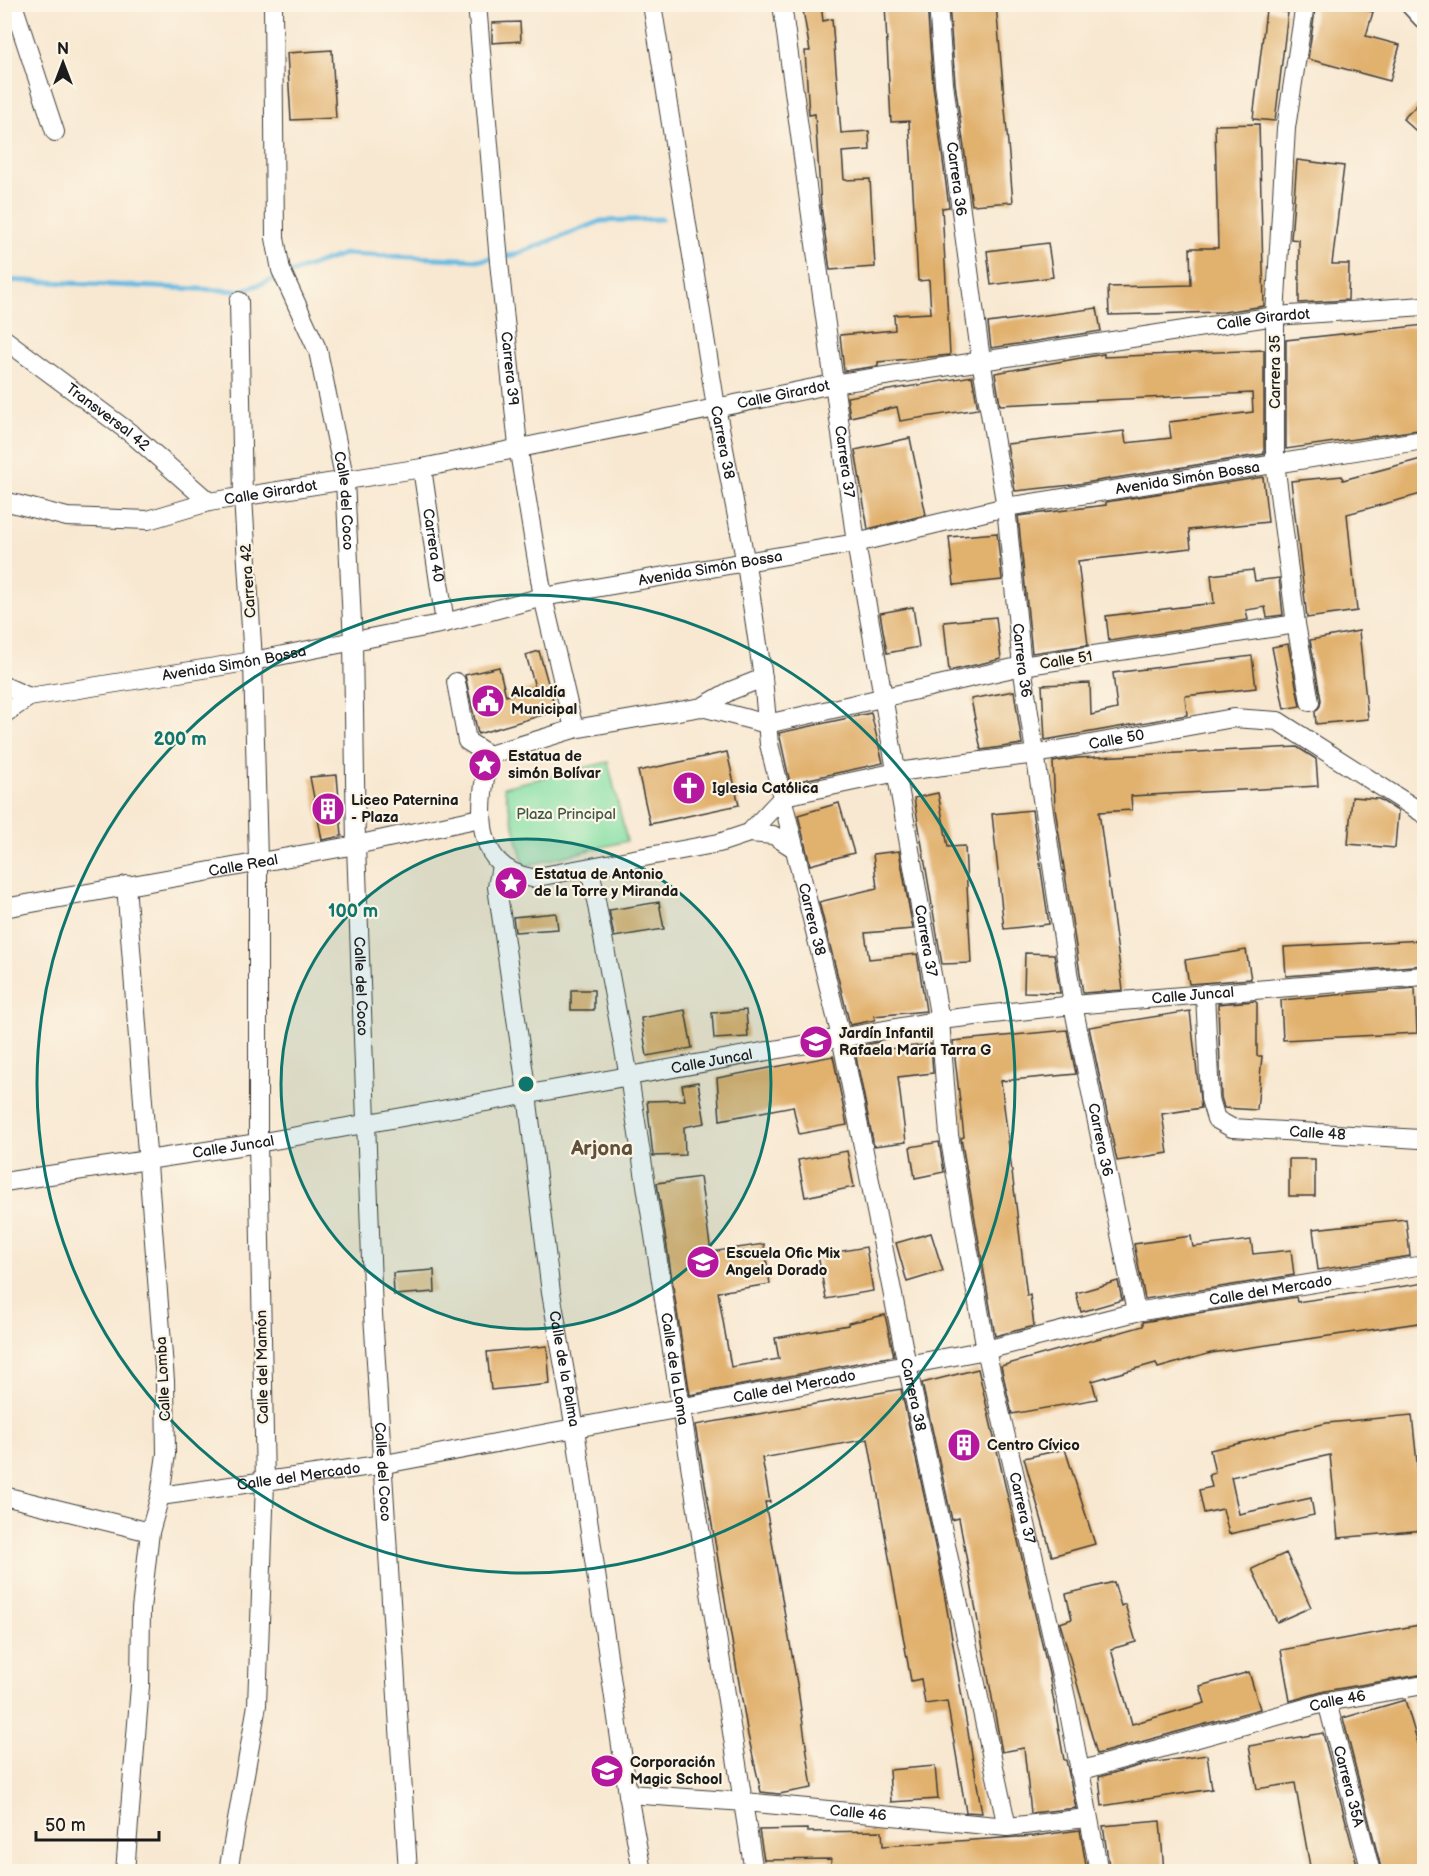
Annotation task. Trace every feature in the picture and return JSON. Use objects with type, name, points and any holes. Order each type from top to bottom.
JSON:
[{"type":"street","points":[[13,4],[55,132]]},
{"type":"street","name":"Calle del Coco","points":[[273,4],[275,228],[284,276],[318,351],[345,481],[353,642],[356,845],[368,1122],[373,1314],[385,1464],[408,1872]]},
{"type":"street","name":"Carrera 39","points":[[477,4],[518,446],[543,597],[574,729]]},
{"type":"street","name":"Carrera 38","points":[[652,4],[716,407],[746,564],[763,678],[769,744],[784,796],[841,1037],[907,1365],[1007,1827]]},
{"type":"street","name":"Carrera 37","points":[[782,4],[856,543],[940,1020],[949,1135],[986,1350],[1067,1702],[1087,1818],[1099,1872]]},
{"type":"street","name":"Carrera 36","points":[[938,4],[944,84],[981,360],[1006,507],[1022,666],[1073,1005],[1136,1312]]},
{"type":"street","name":"Carrera 35","points":[[1305,4],[1286,128],[1275,316],[1275,463],[1296,624],[1310,702]]},
{"type":"street","points":[[1412,4],[1425,16]]},
{"type":"street","name":"Carrera 42","points":[[239,301],[243,497],[253,662],[258,861]]},
{"type":"street","name":"Calle Girardot","points":[[4,501],[67,517],[148,520],[209,501],[422,468],[518,446],[833,384],[1275,316],[1425,306]]},
{"type":"street","name":"Transversal 42","points":[[4,339],[133,435],[209,501]]},
{"type":"street","name":"Avenida Simón Bossa","points":[[4,714],[29,697],[253,662],[445,623],[543,597],[746,564],[856,543],[1006,507],[1425,440]]},
{"type":"street","name":"Carrera 40","points":[[422,468],[445,623]]},
{"type":"street","name":"Calle 51","points":[[767,724],[1022,666],[1296,624]]},
{"type":"street","points":[[456,682],[467,741],[489,755],[574,729],[702,707],[730,691],[763,678]]},
{"type":"street","points":[[4,686],[29,697]]},
{"type":"street","points":[[702,707],[767,724]]},
{"type":"street","name":"Calle 50","points":[[784,796],[897,772],[1036,754],[1233,718],[1278,721],[1425,814]]},
{"type":"street","points":[[489,755],[480,818],[489,845],[501,866],[519,876],[532,878],[590,868],[719,843],[749,833],[772,835],[795,849]]},
{"type":"street","points":[[749,833],[784,796]]},
{"type":"street","name":"Calle Real","points":[[4,908],[356,845],[480,818]]},
{"type":"street","name":"Calle del Mamón","points":[[228,1872],[257,1706],[265,1482],[258,1143],[258,861]]},
{"type":"street","name":"Calle de la Palma","points":[[501,866],[497,887],[527,1094],[551,1293],[575,1429],[628,1794],[642,1872]]},
{"type":"street","name":"Calle de la Loma","points":[[590,868],[629,1077],[745,1802],[754,1872]]},
{"type":"street","name":"Calle Lomba","points":[[125,1872],[140,1686],[141,1609],[150,1532],[160,1496],[166,1454],[165,1381],[126,885]]},
{"type":"street","name":"Calle Juncal","points":[[4,1182],[258,1143],[940,1020],[1073,1005],[1425,976]]},
{"type":"street","name":"Calle 48","points":[[1206,993],[1210,1099],[1216,1119],[1232,1128],[1420,1139]]},
{"type":"street","name":"Calle del Mercado","points":[[160,1496],[385,1464],[986,1350],[1136,1312],[1425,1265]]},
{"type":"street","points":[[5,1501],[150,1532]]},
{"type":"street","name":"Calle 46","points":[[1079,1771],[1327,1702],[1425,1685]]},
{"type":"street","name":"Carrera 35A","points":[[1327,1702],[1371,1872]]},
{"type":"street","name":"Calle 46","points":[[628,1794],[745,1802],[1007,1827],[1087,1818]]},
{"type":"green space","name":"Plaza Principal","points":[[608,762],[627,841],[524,866],[504,787]]},
{"type":"building","points":[[802,4],[821,4],[823,21],[832,19],[841,133],[869,131],[870,150],[842,152],[844,180],[870,179],[875,267],[830,270],[821,206],[815,114],[809,115],[805,51],[810,51]]},
{"type":"building","points":[[885,4],[927,4],[933,85],[949,207],[942,208],[950,355],[878,362],[878,366],[844,371],[840,335],[895,330],[894,315],[931,313],[929,280],[918,281],[909,121],[891,122]]},
{"type":"building","points":[[949,4],[996,4],[1013,202],[972,205],[955,83]]},
{"type":"building","points":[[1316,4],[1346,4],[1373,12],[1366,36],[1400,45],[1390,81],[1308,59]]},
{"type":"building","points":[[1266,10],[1288,12],[1275,121],[1253,119]]},
{"type":"building","points":[[520,22],[521,41],[492,43],[492,23]]},
{"type":"building","points":[[332,50],[336,118],[291,120],[287,53]]},
{"type":"building","points":[[1425,97],[1425,139],[1403,119]]},
{"type":"building","points":[[1259,124],[1264,306],[1224,312],[1109,315],[1108,287],[1191,285],[1190,248],[1218,248],[1215,125]]},
{"type":"building","points":[[1297,160],[1344,166],[1332,264],[1349,264],[1348,300],[1299,303],[1299,240],[1291,239]]},
{"type":"building","points":[[1048,243],[1053,277],[991,285],[987,251]]},
{"type":"building","points":[[1097,308],[1101,331],[991,348],[988,323]]},
{"type":"building","points":[[1425,325],[1425,429],[1286,449],[1286,340]]},
{"type":"building","points":[[1264,350],[1264,454],[1072,485],[1015,491],[1007,444],[1124,431],[1126,443],[1171,438],[1169,422],[1253,412],[1252,393],[1000,405],[995,373],[1104,354],[1104,357]]},
{"type":"building","points":[[972,376],[978,409],[900,421],[897,407],[850,417],[847,397]]},
{"type":"building","points":[[910,438],[926,515],[868,529],[855,450]]},
{"type":"building","points":[[1425,458],[1425,493],[1347,514],[1357,611],[1307,618],[1291,481],[1342,476],[1343,480]]},
{"type":"building","points":[[1263,477],[1268,522],[1189,530],[1191,548],[1078,561],[1088,645],[1032,653],[1018,516],[1106,505],[1106,502]]},
{"type":"building","points":[[997,533],[1002,580],[954,585],[949,537]]},
{"type":"building","points":[[1253,570],[1255,581],[1279,578],[1283,615],[1267,617],[1265,607],[1246,610],[1248,620],[1109,641],[1106,616],[1214,603],[1211,575]]},
{"type":"building","points":[[913,607],[919,647],[887,653],[880,613]]},
{"type":"building","points":[[996,617],[1001,659],[949,671],[944,622]]},
{"type":"building","points":[[1359,631],[1368,719],[1316,724],[1315,712],[1321,700],[1310,640]]},
{"type":"building","points":[[1288,644],[1300,706],[1284,709],[1272,647]]},
{"type":"building","points":[[539,651],[556,711],[478,734],[465,675],[499,667],[506,696],[535,687],[526,655]]},
{"type":"building","points":[[1252,656],[1256,688],[1185,696],[1187,715],[1045,740],[1042,685],[1090,683],[1091,715],[1117,709],[1113,673]]},
{"type":"building","points":[[1014,691],[1022,744],[981,750],[971,699]]},
{"type":"building","points":[[871,713],[883,763],[790,783],[779,733]]},
{"type":"building","points":[[1297,747],[1316,759],[1318,786],[1131,796],[1132,810],[1099,812],[1123,990],[1083,993],[1055,808],[1053,762],[1077,758]]},
{"type":"building","name":"Iglesia Católica","points":[[727,752],[739,805],[650,824],[638,771]]},
{"type":"building","name":"Liceo Paternina - Plaza","points":[[337,775],[342,836],[322,840],[310,777]]},
{"type":"building","points":[[938,793],[948,847],[965,846],[971,963],[942,964],[914,798]]},
{"type":"building","points":[[1352,797],[1379,799],[1398,811],[1395,848],[1348,844]]},
{"type":"building","points":[[839,803],[854,853],[810,865],[798,815]]},
{"type":"building","points":[[1032,810],[1049,924],[1004,929],[992,814]]},
{"type":"building","points":[[899,851],[913,929],[865,933],[869,959],[917,954],[926,1011],[874,1016],[875,1020],[850,1025],[819,902],[877,888],[873,854]]},
{"type":"building","points":[[659,902],[664,929],[614,937],[609,910]]},
{"type":"building","points":[[556,913],[558,929],[515,932],[513,917]]},
{"type":"building","points":[[1425,940],[1425,965],[1286,976],[1284,947]]},
{"type":"building","points":[[1246,950],[1251,979],[1189,984],[1185,960]]},
{"type":"building","points":[[1025,953],[1054,954],[1060,993],[1024,992]]},
{"type":"building","points":[[1415,988],[1417,1033],[1283,1040],[1281,1000]]},
{"type":"building","points":[[571,990],[594,990],[594,1010],[571,1010]]},
{"type":"building","points":[[1255,1001],[1257,1003],[1257,1056],[1262,1056],[1257,1110],[1224,1108],[1221,1097],[1218,1004]]},
{"type":"building","points":[[685,1010],[692,1048],[647,1056],[641,1018]]},
{"type":"building","points":[[746,1010],[748,1037],[714,1039],[712,1013]]},
{"type":"building","points":[[1190,1011],[1201,1108],[1162,1114],[1168,1153],[1117,1161],[1089,1027]]},
{"type":"building","points":[[1067,1030],[1076,1074],[1001,1081],[1027,1296],[1030,1295],[1034,1326],[995,1336],[961,1138],[964,1137],[953,1041]]},
{"type":"building","points":[[879,1042],[880,1050],[931,1044],[933,1073],[898,1077],[906,1142],[874,1146],[854,1047]]},
{"type":"building","points":[[833,1056],[847,1125],[799,1134],[793,1106],[720,1120],[717,1078]]},
{"type":"building","points":[[698,1082],[705,1123],[684,1127],[685,1155],[653,1156],[647,1101],[685,1100],[682,1085]]},
{"type":"building","points":[[939,1142],[944,1172],[915,1178],[910,1147]]},
{"type":"building","points":[[847,1151],[854,1187],[805,1197],[798,1160]]},
{"type":"building","points":[[1289,1159],[1315,1159],[1315,1196],[1289,1196]]},
{"type":"building","points":[[700,1177],[711,1252],[764,1244],[770,1284],[718,1292],[731,1367],[779,1359],[775,1338],[848,1325],[848,1323],[885,1315],[894,1356],[690,1395],[657,1183]]},
{"type":"building","points":[[1406,1219],[1410,1256],[1318,1270],[1313,1229]]},
{"type":"building","points":[[931,1233],[943,1271],[907,1282],[896,1243]]},
{"type":"building","points":[[1191,1236],[1193,1247],[1251,1240],[1253,1254],[1291,1250],[1294,1275],[1145,1299],[1134,1244]]},
{"type":"building","points":[[866,1247],[873,1291],[826,1299],[818,1255]]},
{"type":"building","points":[[434,1270],[435,1292],[394,1295],[393,1273]]},
{"type":"building","points":[[1118,1281],[1122,1300],[1081,1312],[1076,1293]]},
{"type":"building","points":[[1425,1283],[1425,1322],[1211,1353],[1158,1368],[1156,1363],[1092,1381],[1097,1399],[1012,1414],[1001,1366],[1143,1326],[1143,1322],[1296,1297],[1297,1302]]},
{"type":"building","points":[[547,1346],[550,1384],[491,1390],[487,1352]]},
{"type":"building","points":[[978,1369],[1049,1674],[1064,1760],[1066,1760],[1076,1808],[1031,1813],[1024,1748],[1002,1752],[959,1518],[952,1520],[922,1383]]},
{"type":"building","points":[[901,1389],[940,1569],[982,1813],[966,1812],[947,1701],[925,1704],[921,1679],[911,1681],[868,1439],[762,1458],[770,1502],[765,1502],[798,1689],[812,1788],[779,1794],[761,1792],[748,1735],[695,1425]]},
{"type":"building","points":[[1412,1415],[1424,1530],[1338,1538],[1330,1455],[1231,1477],[1239,1514],[1311,1498],[1314,1515],[1229,1534],[1223,1509],[1204,1513],[1199,1490],[1212,1487],[1209,1475],[1215,1473],[1210,1450],[1327,1423]]},
{"type":"building","points":[[1065,1449],[1095,1544],[1052,1556],[1024,1458]]},
{"type":"building","points":[[1286,1553],[1311,1607],[1277,1622],[1252,1569]]},
{"type":"building","points":[[1114,1582],[1121,1606],[1125,1604],[1136,1642],[1111,1649],[1132,1724],[1205,1703],[1200,1686],[1249,1672],[1260,1709],[1097,1754],[1060,1623],[1072,1619],[1066,1594]]},
{"type":"building","points":[[1425,1624],[1425,1674],[1325,1691],[1290,1701],[1281,1650]]},
{"type":"building","points":[[1405,1700],[1425,1766],[1425,1872],[1382,1872],[1343,1718]]},
{"type":"building","points":[[1323,1733],[1359,1872],[1311,1872],[1295,1783],[1257,1789],[1249,1746]]},
{"type":"building","points":[[1207,1755],[1212,1789],[1102,1806],[1099,1777],[1149,1763]]},
{"type":"building","points":[[935,1766],[938,1799],[891,1802],[889,1770]]},
{"type":"building","points":[[1160,1821],[1164,1872],[1110,1872],[1103,1826]]},
{"type":"building","points":[[807,1829],[807,1832],[882,1831],[883,1846],[1034,1836],[1080,1830],[1087,1872],[831,1872],[831,1859],[764,1860],[759,1830]]},
{"type":"waterway","points":[[4,280],[241,291],[344,254],[481,260],[514,255],[601,221],[662,219]]},
{"type":"place","name":"Alcaldía Municipal","points":[[488,701]]},
{"type":"place","name":"Estatua de simón Bolívar","points":[[485,765]]},
{"type":"place","name":"Iglesia Católica","points":[[689,788]]},
{"type":"place","name":"Liceo Paternina - Plaza","points":[[328,809]]},
{"type":"place","name":"Estatua de Antonio de la Torre y Miranda","points":[[511,883]]},
{"type":"place","name":"Jardín Infantil Rafaela María Tarra G","points":[[816,1042]]},
{"type":"place","name":"Escuela Ofic Mix Angela Dorado","points":[[703,1262]]},
{"type":"place","name":"Centro Cívico","points":[[964,1445]]},
{"type":"place","name":"Corporación Magic School","points":[[607,1771]]},
{"type":"district","name":"Arjona","points":[[602,1148]]}]
